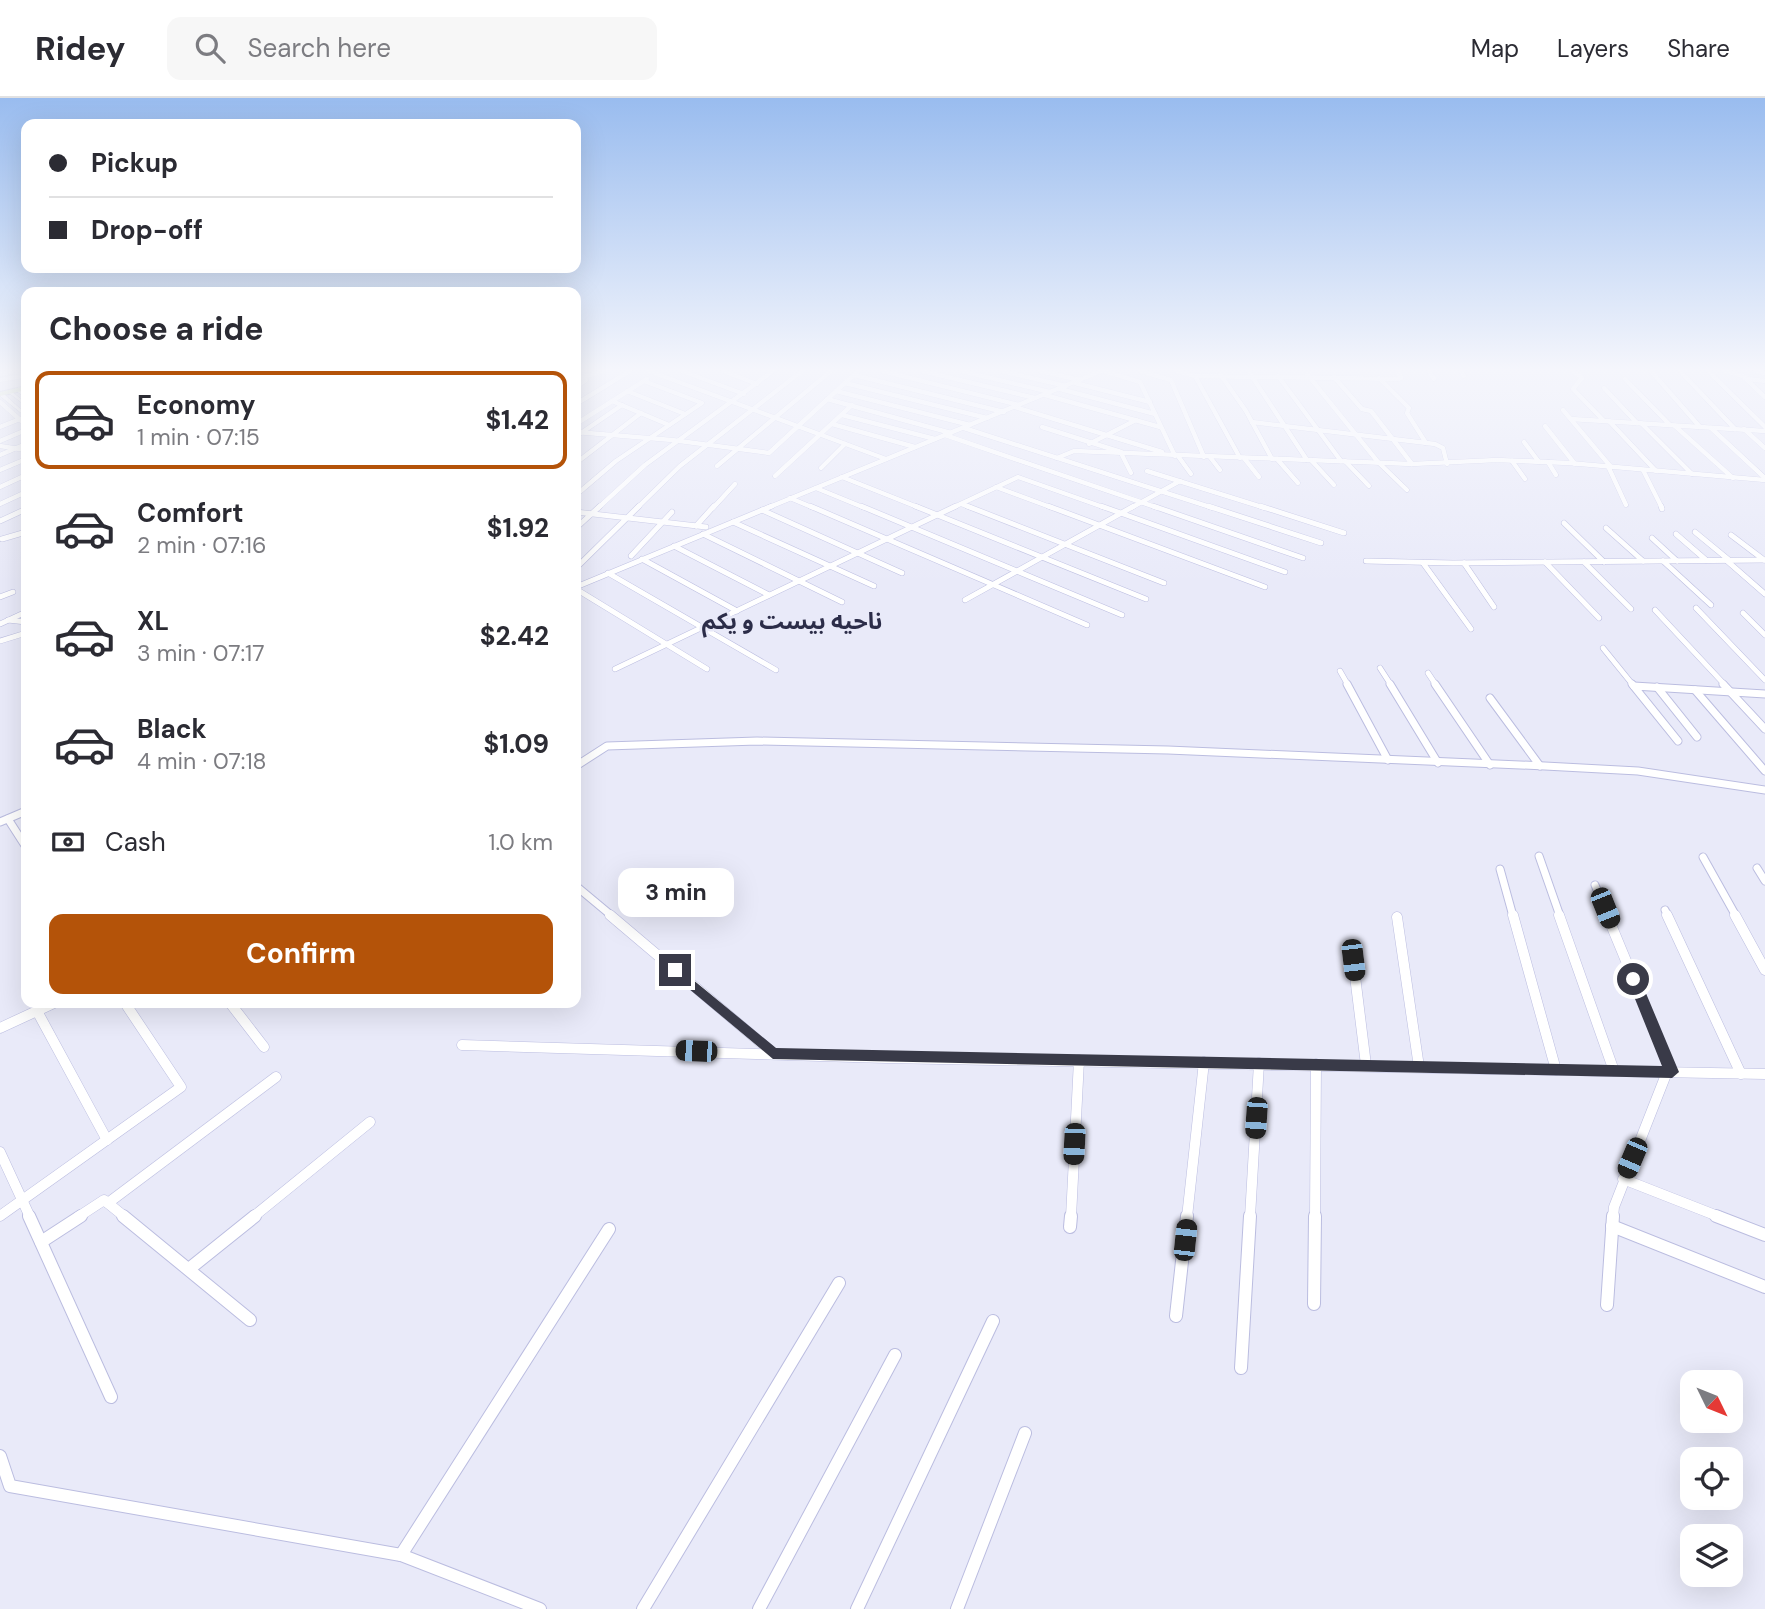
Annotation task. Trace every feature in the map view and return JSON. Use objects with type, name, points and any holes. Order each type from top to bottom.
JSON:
[{"type":"street","points":[[581,459],[602,442]]},
{"type":"street","points":[[581,491],[616,461],[645,442]]},
{"type":"street","points":[[581,523],[645,464],[678,442]]},
{"type":"street","points":[[683,442],[769,453],[780,442]]},
{"type":"street","points":[[581,563],[680,466],[711,442]]},
{"type":"street","points":[[717,466],[747,442]]},
{"type":"street","points":[[775,476],[813,442]]},
{"type":"street","points":[[838,442],[886,459]]},
{"type":"street","points":[[895,442],[915,447]]},
{"type":"street","points":[[581,586],[929,442]]},
{"type":"street","points":[[969,442],[1303,558]]},
{"type":"street","points":[[1011,442],[1321,543]]},
{"type":"street","points":[[1057,458],[1091,442],[1130,455]]},
{"type":"street","points":[[1128,442],[1176,456]]},
{"type":"street","points":[[1168,442],[1191,474]]},
{"type":"street","points":[[1200,442],[1207,457],[1220,470]]},
{"type":"street","points":[[1233,442],[1242,458],[1259,477]]},
{"type":"street","points":[[1264,442],[1274,459],[1298,483]]},
{"type":"street","points":[[1296,442],[1309,460],[1334,485]]},
{"type":"street","points":[[1329,442],[1343,461],[1369,486]]},
{"type":"street","points":[[1362,442],[1378,462],[1407,490]]},
{"type":"street","points":[[1395,442],[1412,464]]},
{"type":"street","points":[[1414,442],[1443,448],[1447,464]]},
{"type":"street","points":[[1524,442],[1539,462]]},
{"type":"street","points":[[1557,442],[1575,464]]},
{"type":"street","points":[[1589,442],[1609,466],[1626,505]]},
{"type":"street","points":[[1627,442],[1656,471]]},
{"type":"street","points":[[1658,442],[1692,474]]},
{"type":"street","points":[[1691,442],[1732,478]]},
{"type":"street","points":[[1725,442],[1765,479]]},
{"type":"street","points":[[821,468],[845,444]]},
{"type":"street","points":[[0,446],[21,450]]},
{"type":"street","points":[[0,455],[21,446]]},
{"type":"street","points":[[1074,451],[1412,464],[1548,462],[1765,479]]},
{"type":"street","points":[[1122,454],[1131,473]]},
{"type":"street","points":[[1147,455],[1153,467]]},
{"type":"street","points":[[0,470],[21,460]]},
{"type":"street","points":[[1512,461],[1525,479]]},
{"type":"street","points":[[1548,462],[1556,475]]},
{"type":"street","points":[[1643,470],[1662,509]]},
{"type":"street","points":[[1147,471],[1344,533]]},
{"type":"street","points":[[0,487],[21,477]]},
{"type":"street","points":[[842,477],[1146,599]]},
{"type":"street","points":[[615,669],[1020,477],[1285,572]]},
{"type":"street","points":[[965,600],[1180,481]]},
{"type":"street","points":[[696,526],[735,484]]},
{"type":"street","points":[[996,487],[1265,587]]},
{"type":"street","points":[[817,488],[1122,615]]},
{"type":"street","points":[[0,504],[21,494]]},
{"type":"street","points":[[790,498],[1087,625]]},
{"type":"street","points":[[961,504],[1164,583]]},
{"type":"street","points":[[762,510],[902,573]]},
{"type":"street","points":[[0,521],[21,511]]},
{"type":"street","points":[[631,556],[672,512]]},
{"type":"street","points":[[581,513],[706,527]]},
{"type":"street","points":[[733,522],[874,586]]},
{"type":"street","points":[[1564,523],[1604,562]]},
{"type":"street","points":[[1606,528],[1643,561]]},
{"type":"street","points":[[1695,532],[1765,594]]},
{"type":"street","points":[[2,539],[21,533]]},
{"type":"street","points":[[703,534],[842,602]]},
{"type":"street","points":[[1676,534],[1706,561]]},
{"type":"street","points":[[1731,535],[1765,560]]},
{"type":"street","points":[[1652,538],[1677,561]]},
{"type":"street","points":[[674,546],[769,595]]},
{"type":"street","points":[[642,559],[737,611]]},
{"type":"street","points":[[1366,561],[1464,563],[1765,560]]},
{"type":"street","points":[[1663,561],[1711,605]]},
{"type":"street","points":[[1545,562],[1599,618]]},
{"type":"street","points":[[1584,562],[1631,609]]},
{"type":"street","points":[[1423,563],[1471,629]]},
{"type":"street","points":[[1464,563],[1494,607]]},
{"type":"street","points":[[608,573],[776,670]]},
{"type":"street","points":[[581,591],[707,669]]},
{"type":"street","points":[[0,597],[13,592]]},
{"type":"street","points":[[1696,608],[1765,680]]},
{"type":"street","points":[[1656,610],[1765,729]]},
{"type":"street","points":[[1743,613],[1765,635]]},
{"type":"street","points":[[0,622],[21,614]]},
{"type":"street","points":[[8,620],[21,621]]},
{"type":"street","points":[[0,641],[21,635]]},
{"type":"street","points":[[1604,648],[1678,741]]},
{"type":"street","points":[[1380,667],[1438,763]]},
{"type":"street","points":[[1340,671],[1388,760]]},
{"type":"street","points":[[1428,673],[1490,765]]},
{"type":"street","points":[[1634,685],[1765,694]]},
{"type":"street","points":[[1657,687],[1696,737]]},
{"type":"street","points":[[1695,690],[1765,771]]},
{"type":"street","points":[[1490,698],[1540,766]]},
{"type":"street","points":[[581,763],[607,746],[757,741],[1168,750],[1638,771],[1765,790]]},
{"type":"street","points":[[21,813],[4,820],[21,841]]},
{"type":"street","points":[[1539,856],[1614,1071]]},
{"type":"street","points":[[1703,857],[1765,970]]},
{"type":"street","points":[[1757,868],[1765,881]]},
{"type":"street","points":[[1500,869],[1556,1070]]},
{"type":"street","points":[[1595,885],[1669,1072],[1623,1179],[1614,1207],[1606,1305]]},
{"type":"street","points":[[581,890],[773,1054]]},
{"type":"street","points":[[1665,910],[1741,1074]]},
{"type":"street","points":[[1397,917],[1419,1066]]},
{"type":"street","points":[[1353,960],[1366,1065]]},
{"type":"street","points":[[0,1028],[43,1008]]},
{"type":"street","points":[[0,1216],[181,1087],[128,1008]]},
{"type":"street","points":[[234,1008],[264,1047]]},
{"type":"street","points":[[37,1011],[107,1140]]},
{"type":"street","points":[[462,1045],[1765,1074]]},
{"type":"street","points":[[1070,1227],[1079,1060]]},
{"type":"street","points":[[1176,1316],[1204,1062]]},
{"type":"street","points":[[1241,1368],[1259,1063]]},
{"type":"street","points":[[1314,1304],[1316,1064]]},
{"type":"street","points":[[108,1203],[276,1077]]},
{"type":"street","points":[[188,1269],[370,1122]]},
{"type":"street","points":[[0,1152],[111,1397]]},
{"type":"street","points":[[1623,1179],[1765,1235]]},
{"type":"street","points":[[41,1242],[98,1201],[104,1200],[250,1320]]},
{"type":"street","points":[[1612,1226],[1765,1287]]},
{"type":"street","points":[[401,1555],[609,1228]]},
{"type":"street","points":[[643,1609],[839,1283]]},
{"type":"street","points":[[857,1609],[993,1321]]},
{"type":"street","points":[[758,1609],[895,1355]]},
{"type":"street","points":[[957,1609],[1025,1433]]},
{"type":"street","points":[[0,1456],[10,1486],[401,1555],[540,1609]]},
{"type":"district","name":"ناحیه بیست و یکم","points":[[792,621]]},
{"type":"route","points":[[675,970],[773,1054],[1672,1072],[1633,979]]}]
